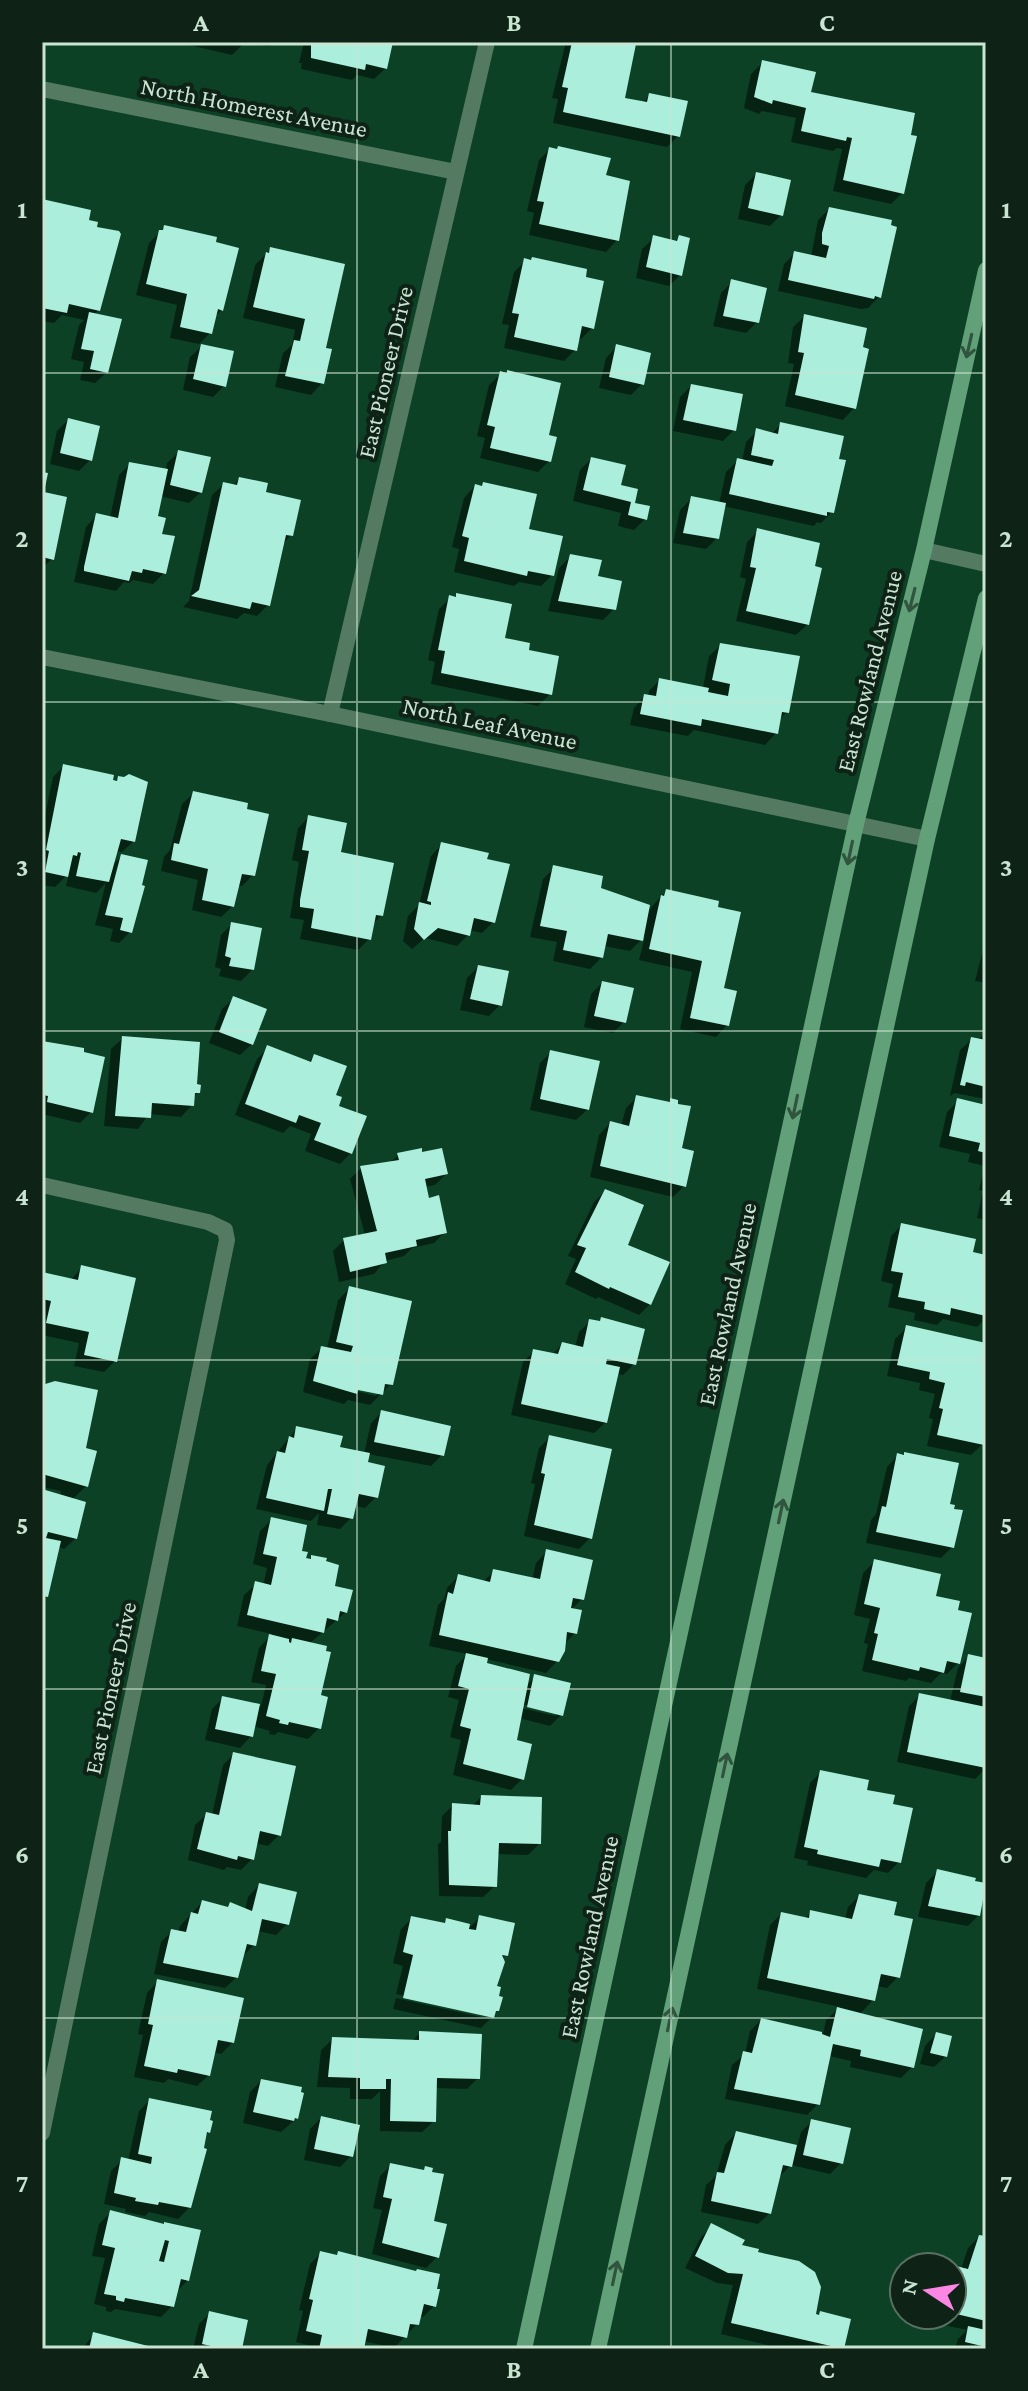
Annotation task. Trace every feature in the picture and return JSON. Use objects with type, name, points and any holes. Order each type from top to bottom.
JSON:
[{"type":"street","name":"East Pioneer Drive","points":[[330,714],[487,42]]},
{"type":"street","name":"North Homerest Avenue","points":[[42,89],[456,172]]},
{"type":"street","name":"East Rowland Avenue","points":[[524,2349],[856,824],[924,550],[986,270]]},
{"type":"street","points":[[924,550],[986,564]]},
{"type":"street","points":[[598,2349],[927,839],[986,598]]},
{"type":"street","name":"North Leaf Avenue","points":[[42,657],[927,839]]},
{"type":"street","name":"East Pioneer Drive","points":[[42,1185],[219,1225],[225,1230],[227,1240],[42,2133]]},
{"type":"building","points":[[311,42],[393,42],[387,69],[366,64],[365,70],[311,58]]},
{"type":"building","points":[[572,42],[636,44],[625,98],[647,102],[649,93],[688,101],[680,137],[563,112],[568,88],[562,87]]},
{"type":"building","points":[[762,60],[816,72],[811,92],[915,113],[911,135],[917,136],[904,194],[843,180],[852,138],[847,137],[846,141],[801,131],[806,108],[773,100],[772,104],[754,97]]},
{"type":"building","points":[[558,146],[611,158],[606,175],[630,181],[619,241],[539,224],[544,202],[537,201],[549,147],[557,149]]},
{"type":"building","points":[[756,172],[791,180],[783,216],[748,208]]},
{"type":"building","points":[[42,199],[91,210],[89,220],[98,222],[97,227],[121,234],[100,311],[69,304],[67,313],[42,308]]},
{"type":"building","points":[[829,207],[892,220],[891,225],[897,227],[881,298],[788,280],[794,251],[826,258],[829,246],[822,244],[822,233]]},
{"type":"building","points":[[164,225],[217,237],[216,242],[239,248],[223,311],[218,309],[212,334],[180,327],[187,294],[146,284],[159,230],[163,230]]},
{"type":"building","points":[[653,235],[677,241],[679,235],[690,238],[682,276],[646,267]]},
{"type":"building","points":[[270,247],[345,264],[326,348],[332,349],[324,384],[285,376],[294,340],[300,341],[305,319],[253,307],[266,252],[269,253]]},
{"type":"building","points":[[532,257],[587,269],[586,277],[604,281],[594,329],[582,326],[577,351],[514,337],[519,314],[512,313],[524,258],[531,260]]},
{"type":"building","points":[[731,279],[767,288],[759,323],[723,316]]},
{"type":"building","points":[[89,312],[122,319],[108,373],[90,369],[94,351],[81,349]]},
{"type":"building","points":[[804,314],[867,328],[863,347],[869,349],[856,409],[795,395],[804,353],[798,352]]},
{"type":"building","points":[[201,344],[234,351],[226,387],[193,379]]},
{"type":"building","points":[[616,344],[651,353],[644,385],[609,377]]},
{"type":"building","points":[[507,370],[561,383],[549,435],[557,437],[551,462],[490,448],[495,427],[487,425],[500,371],[507,373]]},
{"type":"building","points":[[691,384],[743,394],[736,431],[683,420]]},
{"type":"building","points":[[68,418],[100,426],[92,461],[60,453]]},
{"type":"building","points":[[780,422],[844,436],[839,459],[846,460],[834,513],[827,512],[827,516],[729,494],[737,458],[772,466],[774,460],[751,455],[756,428],[778,434]]},
{"type":"building","points":[[178,450],[211,457],[202,493],[170,485]]},
{"type":"building","points":[[591,457],[626,465],[621,485],[638,489],[635,503],[650,506],[647,520],[628,515],[631,502],[583,490]]},
{"type":"building","points":[[129,462],[168,469],[158,516],[166,518],[162,534],[175,536],[166,574],[143,569],[142,573],[132,571],[129,581],[84,571],[84,567],[96,513],[118,518]]},
{"type":"building","points":[[42,472],[48,473],[44,492],[67,497],[54,560],[42,557]]},
{"type":"building","points":[[239,477],[268,483],[266,492],[301,500],[293,536],[286,535],[270,606],[252,602],[250,609],[191,596],[199,590],[223,482],[237,485]]},
{"type":"building","points":[[483,482],[537,494],[529,529],[563,536],[554,576],[528,571],[527,576],[464,561],[469,538],[462,536],[475,484],[482,486]]},
{"type":"building","points":[[691,496],[726,503],[719,539],[683,533]]},
{"type":"building","points":[[757,528],[820,543],[815,566],[822,568],[809,625],[746,611],[756,568],[750,567]]},
{"type":"building","points":[[570,554],[602,560],[598,576],[622,581],[616,610],[558,601]]},
{"type":"building","points":[[456,593],[512,604],[505,638],[530,643],[529,650],[559,656],[552,695],[441,673],[445,651],[438,650],[449,595],[456,597]]},
{"type":"building","points":[[720,643],[800,656],[789,713],[782,712],[778,734],[702,719],[701,726],[640,714],[644,694],[656,696],[659,678],[709,688],[708,692],[728,696],[730,684],[712,680]]},
{"type":"building","points":[[63,764],[114,775],[113,780],[117,781],[118,776],[129,774],[148,782],[135,842],[121,839],[109,882],[76,876],[81,853],[78,852],[77,856],[73,855],[68,877],[45,872],[49,851],[46,850]]},
{"type":"building","points":[[193,791],[248,803],[247,809],[269,814],[255,876],[242,874],[234,907],[202,900],[208,869],[171,860],[174,843],[179,844]]},
{"type":"building","points":[[308,815],[347,823],[341,852],[394,863],[383,916],[376,915],[371,940],[311,928],[314,909],[300,907],[309,851],[302,850]]},
{"type":"building","points":[[441,842],[489,853],[487,859],[510,864],[495,923],[474,918],[470,936],[438,928],[424,940],[414,929],[419,902],[431,905],[427,901]]},
{"type":"building","points":[[121,854],[148,860],[142,885],[145,886],[132,933],[120,930],[123,918],[105,915]]},
{"type":"building","points":[[553,865],[603,876],[601,888],[650,905],[643,941],[608,934],[603,958],[563,950],[567,931],[540,926]]},
{"type":"building","points":[[666,889],[719,901],[718,907],[741,912],[724,988],[737,991],[729,1026],[690,1018],[702,961],[649,949],[661,895],[664,896]]},
{"type":"building","points":[[231,922],[262,928],[254,970],[229,966],[231,958],[225,956]]},
{"type":"building","points":[[478,965],[509,971],[502,1006],[470,999]]},
{"type":"building","points":[[602,981],[634,988],[626,1023],[594,1016]]},
{"type":"building","points":[[233,996],[267,1009],[253,1045],[219,1032]]},
{"type":"building","points":[[122,1036],[200,1042],[197,1084],[201,1085],[200,1093],[195,1093],[194,1106],[152,1103],[151,1118],[115,1116]]},
{"type":"building","points":[[971,1037],[986,1040],[986,1087],[966,1082],[965,1086],[960,1085]]},
{"type":"building","points":[[42,1041],[84,1048],[84,1052],[105,1057],[93,1113],[47,1102],[48,1096],[42,1095]]},
{"type":"building","points":[[267,1045],[311,1062],[314,1054],[347,1066],[336,1095],[342,1097],[339,1106],[367,1116],[352,1154],[314,1140],[321,1123],[299,1115],[296,1123],[245,1104]]},
{"type":"building","points":[[550,1050],[600,1061],[589,1110],[540,1099]]},
{"type":"building","points":[[636,1095],[670,1102],[670,1098],[678,1100],[678,1104],[691,1106],[682,1148],[694,1151],[686,1187],[600,1166],[610,1121],[629,1126]]},
{"type":"building","points":[[957,1098],[986,1105],[986,1153],[978,1151],[980,1143],[949,1136]]},
{"type":"building","points":[[422,1148],[422,1152],[442,1148],[448,1174],[425,1179],[429,1198],[439,1195],[447,1233],[416,1240],[417,1246],[385,1253],[387,1263],[350,1272],[343,1238],[377,1231],[360,1166],[399,1160],[397,1153]]},
{"type":"building","points":[[605,1189],[644,1205],[628,1245],[670,1262],[651,1305],[575,1272],[586,1248],[577,1245]]},
{"type":"building","points":[[901,1223],[976,1239],[973,1252],[986,1255],[986,1316],[951,1308],[950,1315],[924,1309],[925,1302],[898,1297],[903,1273],[891,1271]]},
{"type":"building","points":[[81,1265],[136,1278],[117,1362],[84,1355],[89,1332],[46,1323],[51,1301],[42,1299],[42,1272],[78,1280]]},
{"type":"building","points":[[349,1286],[412,1301],[393,1385],[385,1384],[383,1395],[358,1390],[357,1394],[313,1381],[321,1346],[351,1352],[353,1346],[336,1342]]},
{"type":"building","points":[[601,1317],[645,1329],[636,1365],[607,1359],[606,1364],[620,1367],[607,1423],[521,1404],[533,1349],[558,1354],[562,1342],[583,1347],[589,1319],[600,1321]]},
{"type":"building","points":[[906,1325],[986,1343],[984,1445],[937,1435],[945,1383],[929,1379],[930,1372],[897,1365]]},
{"type":"building","points":[[55,1381],[98,1390],[86,1448],[97,1451],[88,1487],[42,1474],[42,1385]]},
{"type":"building","points":[[381,1410],[451,1426],[444,1456],[374,1442]]},
{"type":"building","points":[[296,1426],[343,1436],[340,1447],[370,1453],[368,1462],[385,1466],[378,1498],[359,1494],[353,1519],[327,1514],[332,1489],[328,1489],[324,1511],[266,1498],[277,1451],[285,1453],[289,1436],[294,1438]]},
{"type":"building","points":[[549,1435],[612,1449],[592,1539],[534,1525],[545,1474],[541,1473]]},
{"type":"building","points":[[904,1452],[959,1463],[950,1504],[955,1505],[954,1509],[963,1510],[954,1548],[876,1532],[882,1506],[886,1507],[897,1453],[904,1455]]},
{"type":"building","points":[[42,1489],[86,1502],[77,1539],[48,1532],[46,1538],[61,1541],[48,1597],[42,1596]]},
{"type":"building","points":[[271,1517],[307,1525],[302,1551],[308,1552],[306,1558],[311,1559],[311,1555],[327,1558],[326,1561],[339,1565],[335,1586],[353,1590],[347,1613],[340,1611],[338,1621],[327,1618],[324,1633],[247,1615],[255,1581],[271,1585],[277,1557],[263,1554]]},
{"type":"building","points":[[546,1549],[593,1560],[584,1600],[573,1598],[571,1608],[582,1610],[577,1634],[567,1632],[565,1651],[559,1662],[439,1635],[448,1592],[453,1594],[458,1574],[490,1582],[493,1569],[540,1579]]},
{"type":"building","points":[[874,1559],[941,1574],[936,1596],[960,1601],[958,1610],[972,1613],[960,1664],[947,1661],[944,1673],[920,1667],[919,1671],[872,1660],[880,1608],[864,1604]]},
{"type":"building","points":[[269,1634],[289,1639],[291,1643],[292,1638],[327,1646],[326,1651],[331,1652],[321,1695],[328,1697],[321,1729],[289,1722],[288,1725],[279,1723],[280,1720],[266,1716],[276,1674],[261,1671]]},
{"type":"building","points":[[466,1653],[488,1658],[487,1663],[530,1674],[517,1740],[532,1744],[524,1780],[463,1764],[471,1729],[460,1726],[469,1689],[458,1686]]},
{"type":"building","points":[[968,1654],[986,1658],[986,1697],[960,1692]]},
{"type":"building","points":[[534,1674],[571,1683],[563,1716],[527,1707]]},
{"type":"building","points":[[919,1693],[986,1707],[986,1768],[907,1752]]},
{"type":"building","points":[[222,1696],[260,1704],[253,1737],[215,1729]]},
{"type":"building","points":[[233,1752],[296,1766],[281,1836],[260,1831],[254,1860],[238,1856],[237,1860],[197,1849],[206,1812],[219,1815]]},
{"type":"building","points":[[820,1770],[869,1780],[867,1790],[895,1795],[893,1804],[913,1808],[901,1863],[881,1859],[879,1867],[817,1854],[818,1850],[804,1847]]},
{"type":"building","points":[[481,1795],[542,1797],[541,1844],[499,1843],[497,1887],[449,1885],[448,1831],[451,1831],[452,1803],[480,1805]]},
{"type":"building","points":[[937,1869],[986,1883],[980,1916],[928,1906]]},
{"type":"building","points":[[259,1883],[297,1892],[289,1925],[262,1919],[256,1946],[247,1944],[238,1978],[163,1963],[171,1929],[186,1932],[191,1912],[198,1914],[202,1900],[228,1907],[230,1902],[252,1911]]},
{"type":"building","points":[[859,1894],[897,1902],[894,1915],[913,1919],[900,1978],[881,1974],[875,2001],[767,1978],[781,1912],[809,1918],[810,1910],[852,1919]]},
{"type":"building","points":[[479,1915],[515,1923],[508,1956],[502,1955],[505,1962],[497,1986],[501,1987],[499,1996],[503,1997],[494,2018],[403,1998],[413,1955],[403,1952],[411,1916],[445,1923],[446,1918],[470,1924],[469,1929],[476,1930]]},
{"type":"building","points":[[157,1979],[244,1998],[234,2043],[218,2040],[210,2076],[144,2066],[153,2025],[148,2024]]},
{"type":"building","points":[[837,2007],[923,2029],[914,2068],[860,2056],[861,2050],[833,2044],[820,2105],[734,2089],[743,2051],[752,2053],[761,2018],[822,2032],[830,2037]]},
{"type":"building","points":[[419,2031],[482,2034],[480,2079],[437,2078],[436,2122],[390,2121],[391,2079],[386,2079],[386,2089],[360,2089],[360,2078],[328,2077],[332,2037],[419,2040]]},
{"type":"building","points":[[936,2032],[952,2036],[947,2057],[930,2053]]},
{"type":"building","points":[[261,2079],[302,2087],[301,2092],[304,2093],[298,2119],[294,2121],[253,2112]]},
{"type":"building","points":[[149,2098],[212,2111],[210,2120],[213,2121],[204,2148],[207,2149],[191,2208],[135,2201],[136,2198],[114,2193],[121,2157],[151,2164],[152,2157],[138,2154]]},
{"type":"building","points":[[321,2116],[360,2125],[353,2157],[314,2149]]},
{"type":"building","points":[[811,2119],[851,2128],[843,2164],[803,2155]]},
{"type":"building","points":[[736,2131],[797,2145],[792,2167],[783,2165],[771,2214],[711,2201],[717,2172],[724,2173]]},
{"type":"building","points":[[390,2163],[424,2170],[425,2166],[433,2168],[432,2172],[444,2174],[434,2221],[447,2224],[439,2258],[382,2243],[392,2199],[383,2197]]},
{"type":"building","points":[[110,2210],[201,2230],[189,2281],[181,2279],[174,2307],[125,2298],[124,2302],[116,2300],[116,2296],[104,2294],[115,2248],[102,2245]],"holes":[[[165,2240],[169,2241],[164,2262],[159,2261]]]},
{"type":"building","points":[[711,2223],[745,2240],[742,2245],[759,2249],[758,2252],[799,2261],[815,2272],[821,2287],[816,2314],[819,2315],[820,2311],[851,2319],[844,2349],[731,2323],[743,2274],[728,2273],[695,2256]]},
{"type":"building","points":[[979,2235],[986,2236],[986,2321],[968,2317],[968,2269]]},
{"type":"building","points":[[320,2251],[337,2255],[338,2251],[440,2274],[436,2307],[424,2304],[419,2325],[410,2324],[407,2338],[368,2329],[364,2349],[319,2349],[322,2335],[306,2331],[313,2300],[309,2299]]},
{"type":"building","points":[[209,2311],[248,2320],[242,2349],[202,2344]]},
{"type":"building","points":[[968,2326],[986,2330],[986,2347],[965,2342]]},
{"type":"building","points":[[93,2332],[156,2348],[156,2349],[89,2349]]}]
